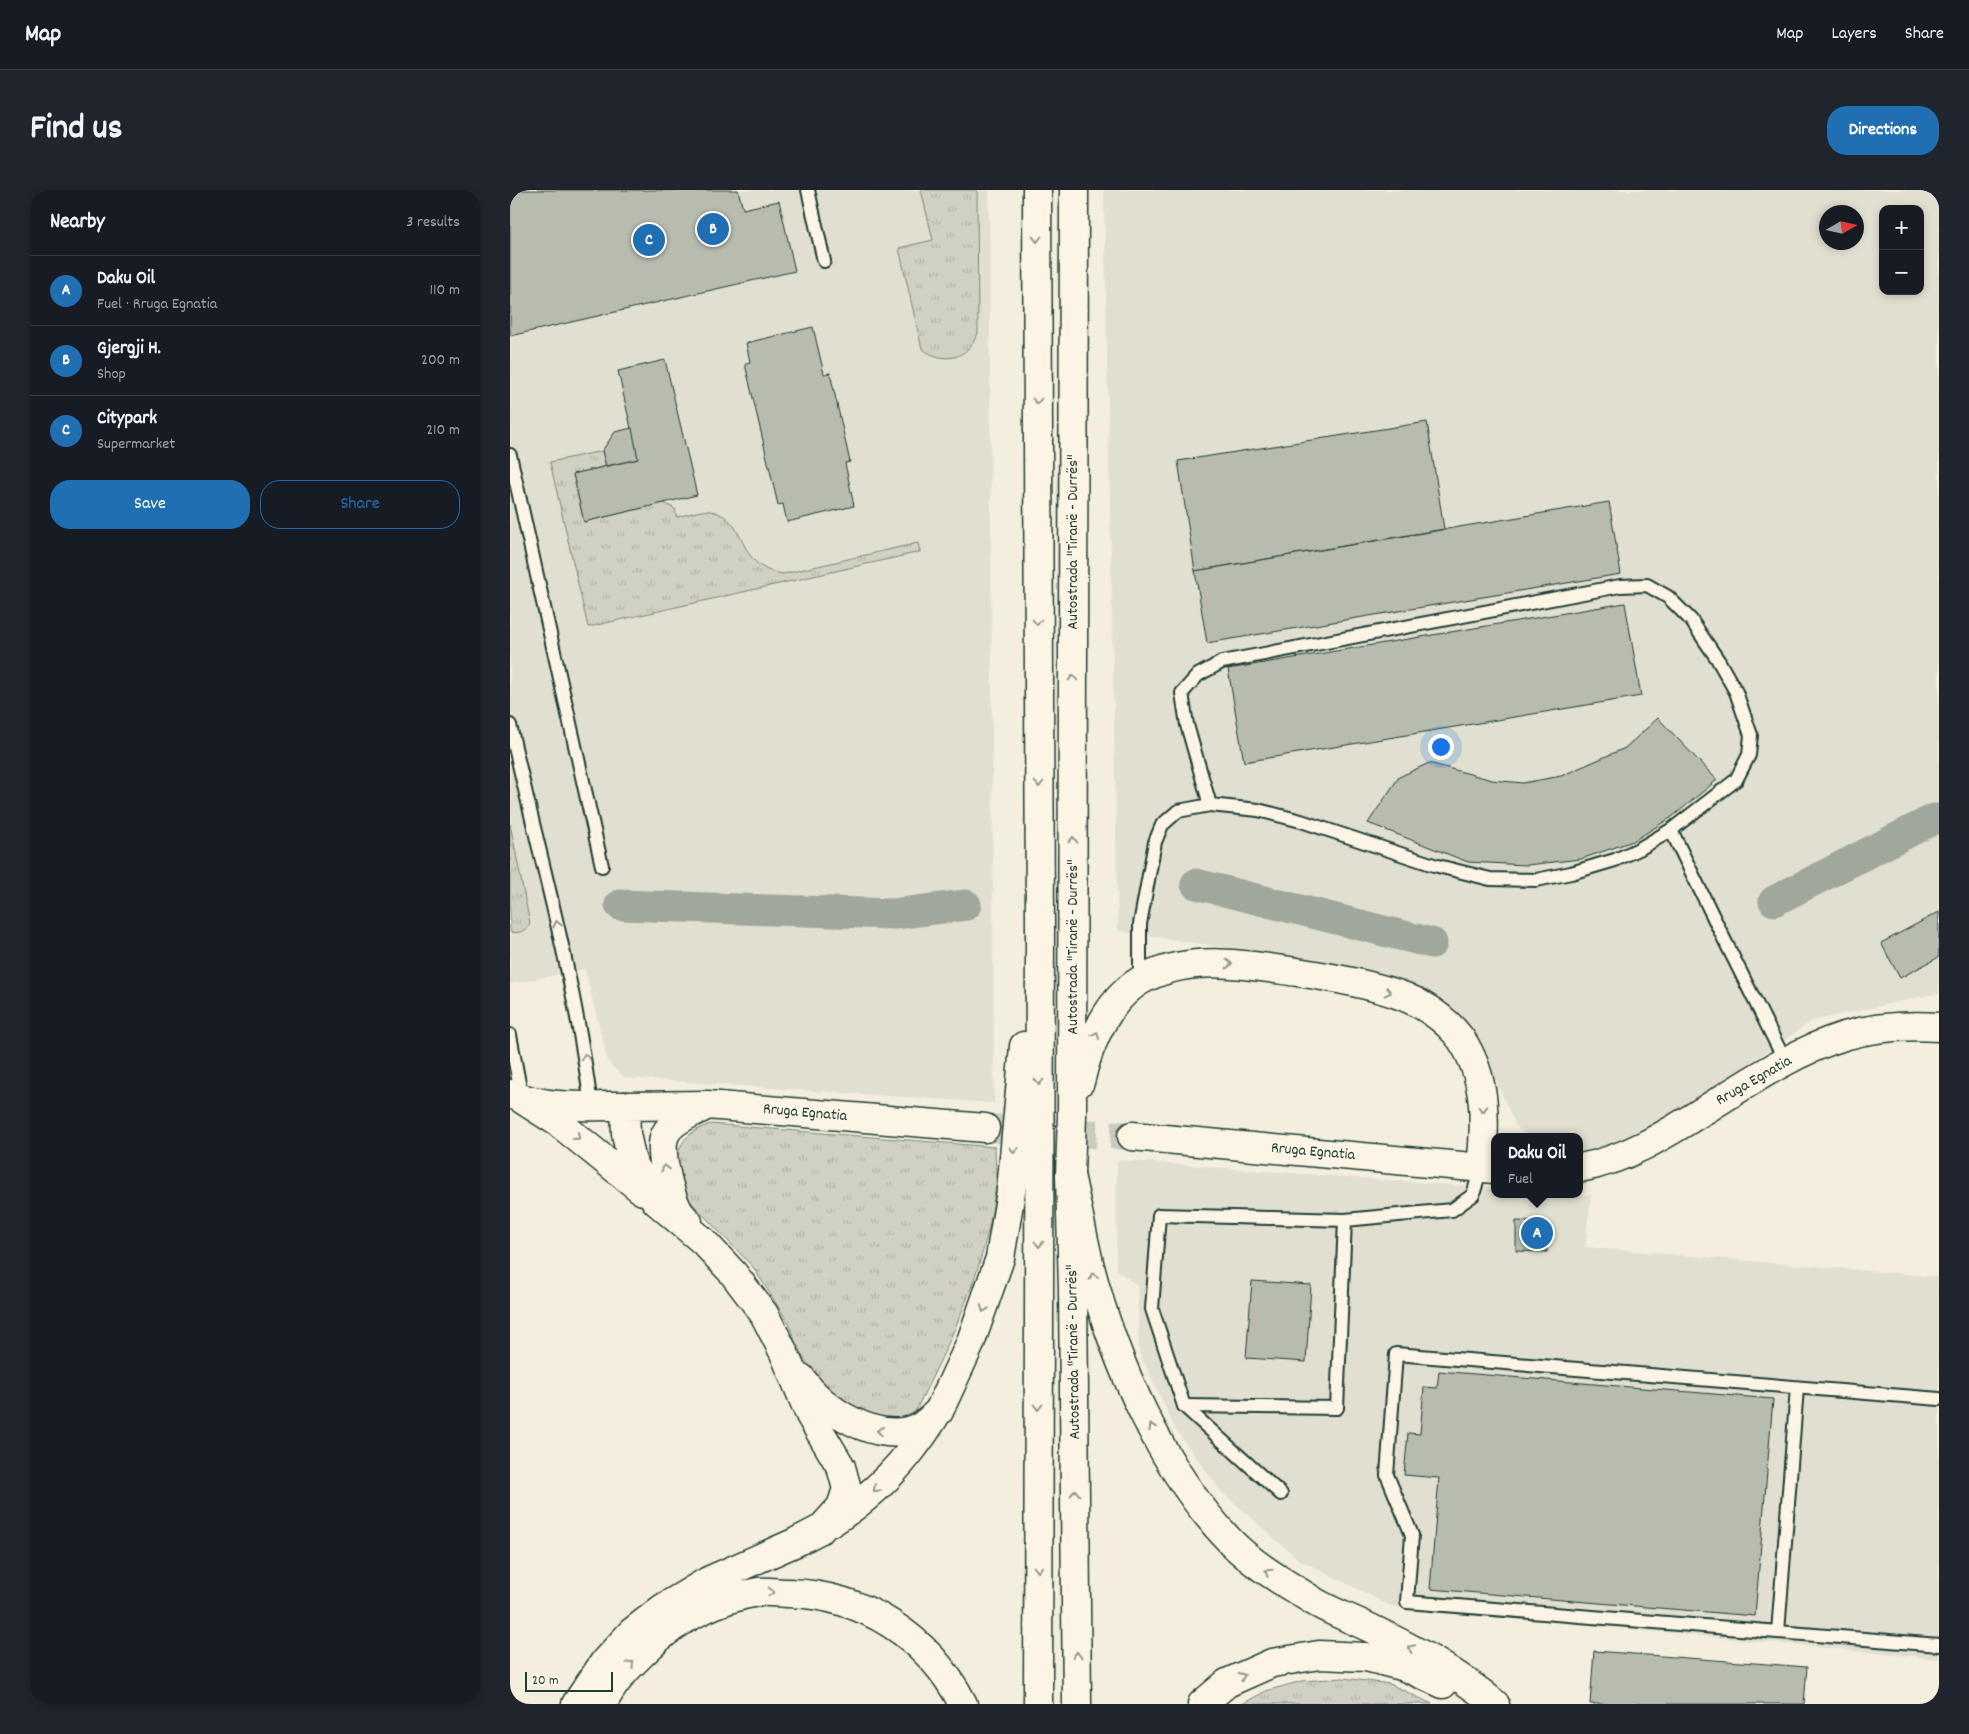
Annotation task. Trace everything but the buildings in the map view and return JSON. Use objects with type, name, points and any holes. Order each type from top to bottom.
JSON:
[{"type":"main road","name":"Autostrada \"Tiranë - Durrës\"","points":[[1037,190],[1040,928],[1038,1704]]},
{"type":"main road","name":"Autostrada \"Tiranë - Durrës\"","points":[[1074,190],[1072,1115],[1070,1175],[1077,1704]]},
{"type":"main road","points":[[576,1704],[604,1661],[632,1632],[663,1608],[708,1582],[821,1529],[859,1505],[905,1460],[939,1411],[970,1344],[1000,1258],[1011,1190],[1020,1088],[1040,928]]},
{"type":"main road","points":[[1072,1115],[1085,1061],[1096,1034],[1106,1015],[1126,992],[1147,977],[1176,968],[1208,963],[1240,964],[1331,977],[1397,994],[1442,1019],[1461,1040],[1478,1075],[1483,1102],[1488,1168]]},
{"type":"main road","name":"Rruga Egnatia","points":[[1583,1167],[1608,1161],[1639,1148],[1679,1126],[1785,1061],[1846,1036],[1883,1029],[1939,1027]]},
{"type":"main road","points":[[516,1097],[560,1123],[703,1241]]},
{"type":"main road","name":"Rruga Egnatia","points":[[516,1097],[559,1106],[707,1105],[985,1128]]},
{"type":"main road","points":[[707,1105],[673,1124],[664,1135],[663,1158],[678,1210],[703,1241],[733,1273],[764,1314],[784,1353],[810,1415],[841,1467],[847,1489],[841,1507],[821,1529]]},
{"type":"main road","points":[[625,1106],[626,1134],[632,1162],[656,1201]]},
{"type":"main road","name":"Rruga Egnatia","points":[[1132,1136],[1488,1168]]},
{"type":"main road","points":[[1070,1175],[1090,1268],[1115,1346],[1148,1421],[1176,1470],[1201,1507],[1233,1544],[1266,1571],[1319,1604],[1386,1636],[1450,1670],[1495,1704]]},
{"type":"main road","points":[[784,1353],[808,1389],[839,1414],[870,1430],[896,1433],[919,1428],[939,1411]]},
{"type":"main road","points":[[603,1704],[627,1667],[656,1640],[685,1618],[722,1602],[760,1592],[801,1593],[842,1600],[881,1617],[912,1639],[938,1664],[963,1704]]},
{"type":"main road","points":[[1202,1704],[1227,1683],[1272,1662],[1319,1656],[1366,1657],[1405,1667],[1439,1681],[1473,1704]]},
{"type":"lane","points":[[808,190],[824,261]]},
{"type":"lane","points":[[510,455],[602,866]]},
{"type":"lane","points":[[1140,981],[1140,924],[1155,842],[1162,825],[1178,811],[1210,805],[1258,810],[1302,821],[1403,856],[1490,879],[1536,880],[1571,873],[1615,860],[1671,830],[1736,780],[1749,755],[1751,735],[1736,692],[1718,660],[1691,620],[1668,597],[1647,585],[1620,586],[1222,662],[1198,675],[1182,694],[1187,725],[1210,805]]},
{"type":"lane","points":[[510,725],[568,971],[585,1053],[591,1106]]},
{"type":"lane","points":[[1671,830],[1785,1061]]},
{"type":"lane","points":[[510,1035],[516,1097]]},
{"type":"lane","points":[[1281,1494],[1184,1406],[1152,1309],[1159,1215],[1345,1220],[1452,1210],[1473,1196],[1488,1168]]},
{"type":"lane","points":[[1184,1406],[1337,1408],[1345,1220]]},
{"type":"lane","points":[[1939,1399],[1396,1354],[1387,1475],[1412,1535],[1407,1602],[1939,1645]]},
{"type":"lane","points":[[1778,1632],[1797,1388]]},
{"type":"shaded area","points":[[510,190],[989,190],[994,1103],[625,1078],[608,1062],[585,969],[510,984]]},
{"type":"shaded area","points":[[1104,190],[1939,190],[1939,993],[1812,1021],[1659,1124],[1591,1152],[1583,1151],[1583,1133],[1524,1133],[1516,1126],[1483,1051],[1425,990],[1268,954],[1118,931]]},
{"type":"shaded area","points":[[1117,1160],[1491,1188],[1491,1198],[1583,1198],[1583,1195],[1591,1195],[1585,1247],[1939,1277],[1939,1659],[1391,1606],[1298,1559],[1220,1490],[1176,1430],[1139,1351],[1138,1286],[1116,1270]]},
{"type":"green space","points":[[921,190],[977,190],[978,333],[968,349],[955,357],[939,357],[922,349],[899,248],[933,240]]},
{"type":"green space","points":[[602,451],[606,466],[573,474],[584,522],[664,503],[675,509],[677,517],[699,511],[711,511],[723,516],[732,523],[749,554],[757,563],[767,570],[783,574],[918,543],[920,552],[588,627],[550,462]]},
{"type":"green space","points":[[510,824],[530,924],[524,930],[516,933],[510,932]]},
{"type":"green space","points":[[711,1124],[995,1147],[996,1185],[985,1245],[966,1302],[942,1358],[915,1412],[903,1419],[888,1420],[869,1416],[846,1404],[825,1387],[810,1369],[797,1347],[788,1322],[753,1267],[686,1197],[678,1174],[678,1153],[682,1143],[689,1136],[698,1129]]},
{"type":"green space","points":[[1343,1678],[1390,1684],[1432,1704],[1242,1704],[1266,1691],[1302,1681]]},
{"type":"waterway","points":[[1774,901],[1934,819],[1939,819]]},
{"type":"waterway","points":[[1196,884],[1432,943]]},
{"type":"waterway","points":[[620,905],[894,914],[966,905]]},
{"type":"tunnel","points":[[985,1128],[1132,1136]]},
{"type":"place","name":"Gjergji H.","points":[[713,229]]},
{"type":"place","name":"Citypark","points":[[649,240]]},
{"type":"place","name":"Daku Oil","points":[[1537,1233]]}]
